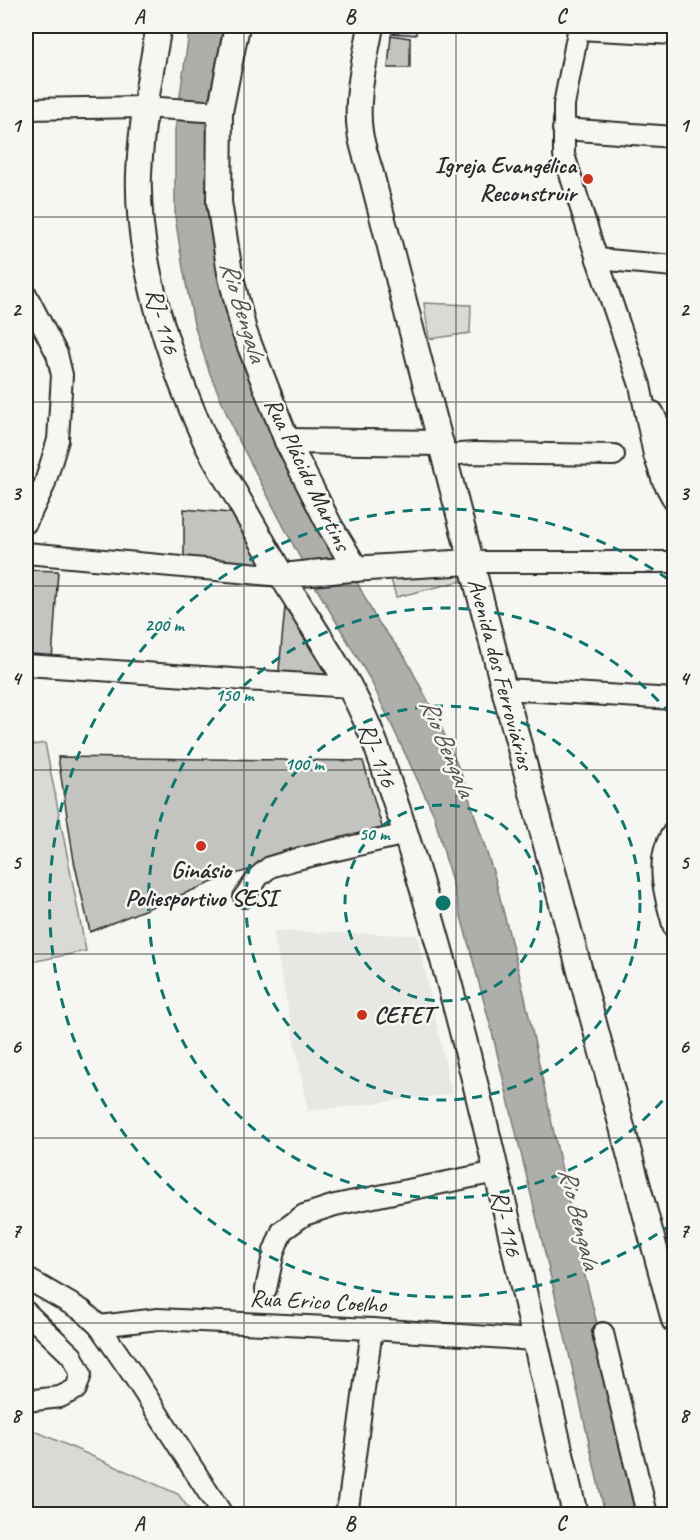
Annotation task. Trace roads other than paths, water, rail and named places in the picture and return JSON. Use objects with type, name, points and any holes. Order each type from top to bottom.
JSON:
[{"type":"main road","name":"RJ- 116","points":[[159,26],[151,107],[139,177],[142,236],[160,316],[181,380],[207,444],[289,576],[350,687],[368,726],[406,834],[444,966],[496,1172],[575,1515]]},
{"type":"main road","name":"Rua Plácido Martins","points":[[237,26],[218,112],[219,202],[230,273],[244,332],[286,441],[354,569]]},
{"type":"main road","name":"Avenida dos Ferroviários","points":[[370,26],[359,100],[360,131],[504,689],[675,1320]]},
{"type":"main road","points":[[286,441],[442,449]]},
{"type":"main road","name":"Rua Plácido Martins","points":[[289,576],[354,569],[471,562]]},
{"type":"street","points":[[675,34],[578,27],[566,85],[563,129],[564,154],[568,173],[640,385],[675,456]]},
{"type":"street","points":[[26,109],[151,107],[218,112]]},
{"type":"street","points":[[563,129],[675,138]]},
{"type":"street","points":[[597,259],[675,266]]},
{"type":"street","points":[[26,294],[57,354],[62,375],[58,440],[35,489],[26,523]]},
{"type":"street","points":[[640,385],[654,455],[663,481],[675,501]]},
{"type":"street","points":[[442,449],[474,453],[614,455]]},
{"type":"street","name":"Rua Plácido Martins","points":[[26,553],[289,576]]},
{"type":"street","points":[[471,562],[675,562]]},
{"type":"street","points":[[26,665],[350,687]]},
{"type":"street","points":[[504,689],[675,699]]},
{"type":"street","points":[[244,897],[259,876],[270,867],[406,834]]},
{"type":"street","points":[[672,838],[663,862],[675,928]]},
{"type":"street","points":[[266,1289],[274,1251],[282,1232],[304,1215],[335,1205],[496,1172]]},
{"type":"street","points":[[26,1278],[83,1311],[99,1326],[222,1515]]},
{"type":"street","points":[[26,1312],[72,1356],[81,1374],[76,1389],[60,1397],[29,1396]]},
{"type":"street","name":"Rua Erico Coelho","points":[[99,1326],[158,1319],[372,1329],[534,1340]]},
{"type":"street","points":[[345,1515],[372,1329]]},
{"type":"street","points":[[603,1333],[647,1515]]},
{"type":"water","name":"Rio Bengala","points":[[190,26],[230,26],[218,255],[328,526],[376,619],[405,657],[439,722],[462,776],[495,878],[524,993],[582,1264],[645,1514],[605,1514],[491,1028],[434,815],[370,679],[311,579],[234,431],[209,371],[194,324],[175,216],[175,130]]},
{"type":"place","name":"Igreja Evangélica Reconstruir","points":[[588,179]]},
{"type":"place","name":"Ginásio Poliesportivo SESI","points":[[201,846]]},
{"type":"place","name":"CEFET","points":[[362,1015]]}]
